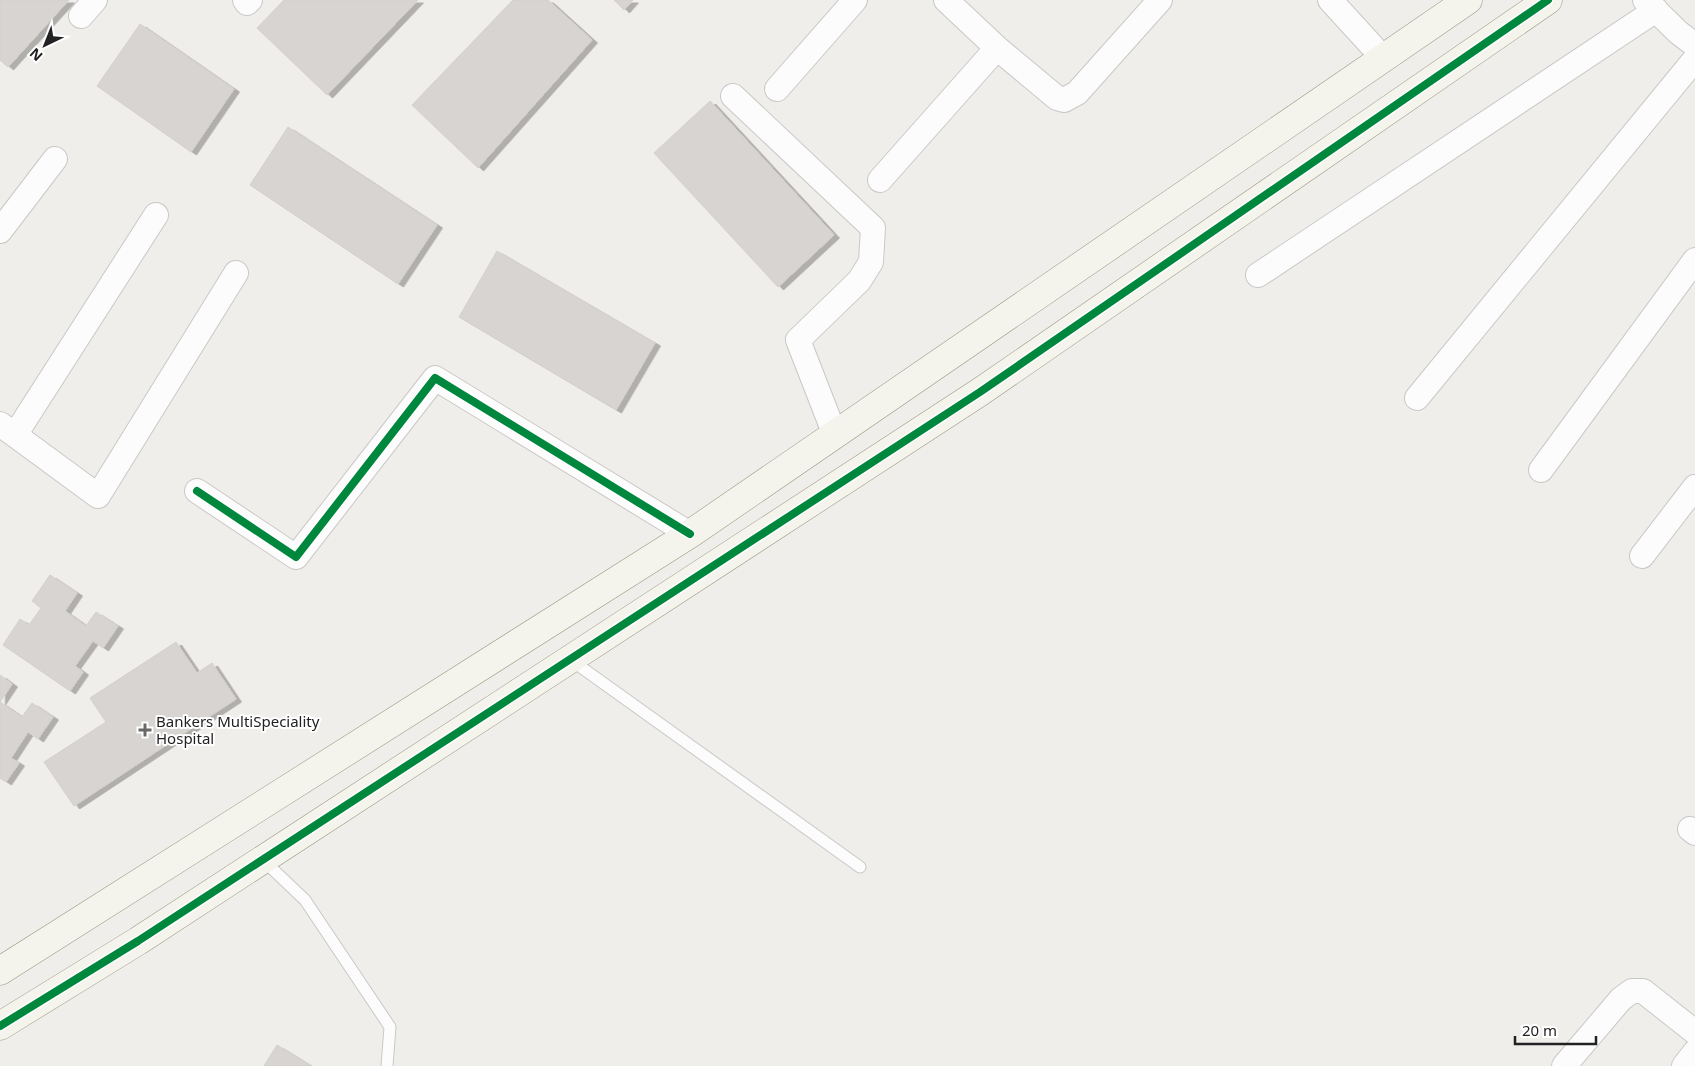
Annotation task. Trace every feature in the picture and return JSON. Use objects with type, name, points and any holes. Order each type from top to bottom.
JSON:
[{"type":"street","points":[[244,0],[247,3],[250,0]]},
{"type":"street","points":[[777,89],[855,0]]},
{"type":"street","points":[[946,0],[996,48],[1057,98],[1064,100],[1077,94],[1158,1]]},
{"type":"street","points":[[1330,0],[1384,59]]},
{"type":"street","points":[[0,971],[690,534],[1468,0]]},
{"type":"street","points":[[0,1026],[127,948],[980,392],[1548,0]]},
{"type":"street","points":[[1258,275],[1650,5],[1679,33],[1695,45]]},
{"type":"street","points":[[880,180],[996,48]]},
{"type":"street","points":[[1417,398],[1695,59]]},
{"type":"street","points":[[733,96],[873,228],[870,262],[859,281],[798,340],[835,435]]},
{"type":"street","points":[[0,231],[55,159]]},
{"type":"street","points":[[156,215],[7,429],[98,496],[236,273]]},
{"type":"street","points":[[1541,470],[1695,260]]},
{"type":"street","points":[[197,490],[296,557],[435,378],[690,534]]},
{"type":"street","points":[[1642,556],[1695,486]]},
{"type":"street","points":[[1564,1066],[1622,999],[1632,991],[1643,991],[1695,1032]]},
{"type":"street","points":[[1684,1066],[1695,1052]]},
{"type":"lane","points":[[570,659],[860,867]]},
{"type":"lane","points":[[263,860],[306,900],[390,1027],[387,1066]]},
{"type":"building","points":[[0,0],[69,0],[8,67],[0,60]]},
{"type":"building","points":[[284,0],[418,0],[327,95],[257,28]]},
{"type":"building","points":[[513,0],[548,0],[592,40],[478,168],[412,105]]},
{"type":"building","points":[[614,0],[633,0],[624,10]]},
{"type":"building","points":[[140,24],[234,89],[191,152],[97,86]]},
{"type":"building","points":[[710,101],[834,235],[778,287],[654,153]]},
{"type":"building","points":[[288,127],[437,225],[398,284],[250,185]]},
{"type":"building","points":[[497,251],[655,343],[616,410],[459,317]]},
{"type":"building","points":[[50,575],[77,593],[65,611],[86,626],[96,612],[118,626],[103,648],[93,641],[75,666],[83,672],[70,691],[3,645],[20,619],[29,625],[41,608],[32,601]]},
{"type":"building","points":[[176,642],[197,673],[212,663],[236,699],[74,806],[44,762],[106,722],[90,698]]},
{"type":"building","points":[[0,675],[12,684],[0,702]]},
{"type":"building","points":[[0,702],[22,717],[32,703],[53,717],[38,739],[28,732],[11,758],[19,763],[6,782],[0,778]]},
{"type":"building","points":[[277,1045],[311,1066],[264,1066]]},
{"type":"cycle path","points":[[0,1026],[138,941],[980,392],[1548,0]]},
{"type":"cycle path","points":[[197,491],[296,557],[435,378],[690,534]]},
{"type":"place","name":"Bankers MultiSpeciality Hospital","points":[[145,730]]}]
